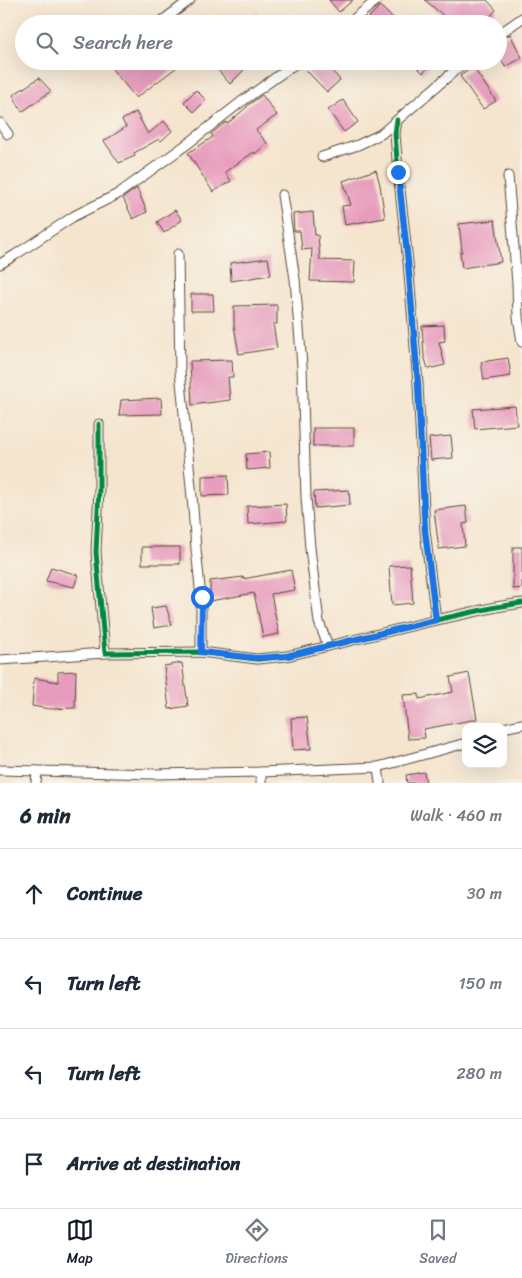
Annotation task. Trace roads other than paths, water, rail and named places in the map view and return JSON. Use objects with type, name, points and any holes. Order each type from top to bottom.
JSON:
[{"type":"street","points":[[170,15],[190,0]]},
{"type":"street","points":[[359,15],[377,0]]},
{"type":"street","points":[[507,29],[522,18]]},
{"type":"street","points":[[0,264],[74,216],[118,194],[286,70]]},
{"type":"street","points":[[322,157],[358,145],[380,134],[455,70]]},
{"type":"street","points":[[397,120],[395,134],[417,375],[425,531],[436,620]]},
{"type":"street","points":[[0,123],[8,134]]},
{"type":"street","points":[[508,176],[520,282],[518,317],[522,342]]},
{"type":"street","points":[[282,195],[295,279],[302,366],[306,497],[310,548],[319,622],[328,646]]},
{"type":"street","points":[[178,254],[180,371],[202,597],[201,652]]},
{"type":"street","points":[[100,424],[96,552],[105,653]]},
{"type":"street","points":[[0,660],[105,653],[201,652],[257,658],[287,656],[436,620],[522,603]]},
{"type":"street","points":[[507,727],[522,724]]},
{"type":"street","points":[[0,770],[153,778],[378,767],[462,744]]},
{"type":"street","points":[[378,767],[380,783]]},
{"type":"street","points":[[36,783],[37,771]]},
{"type":"street","points":[[261,772],[261,783]]}]
